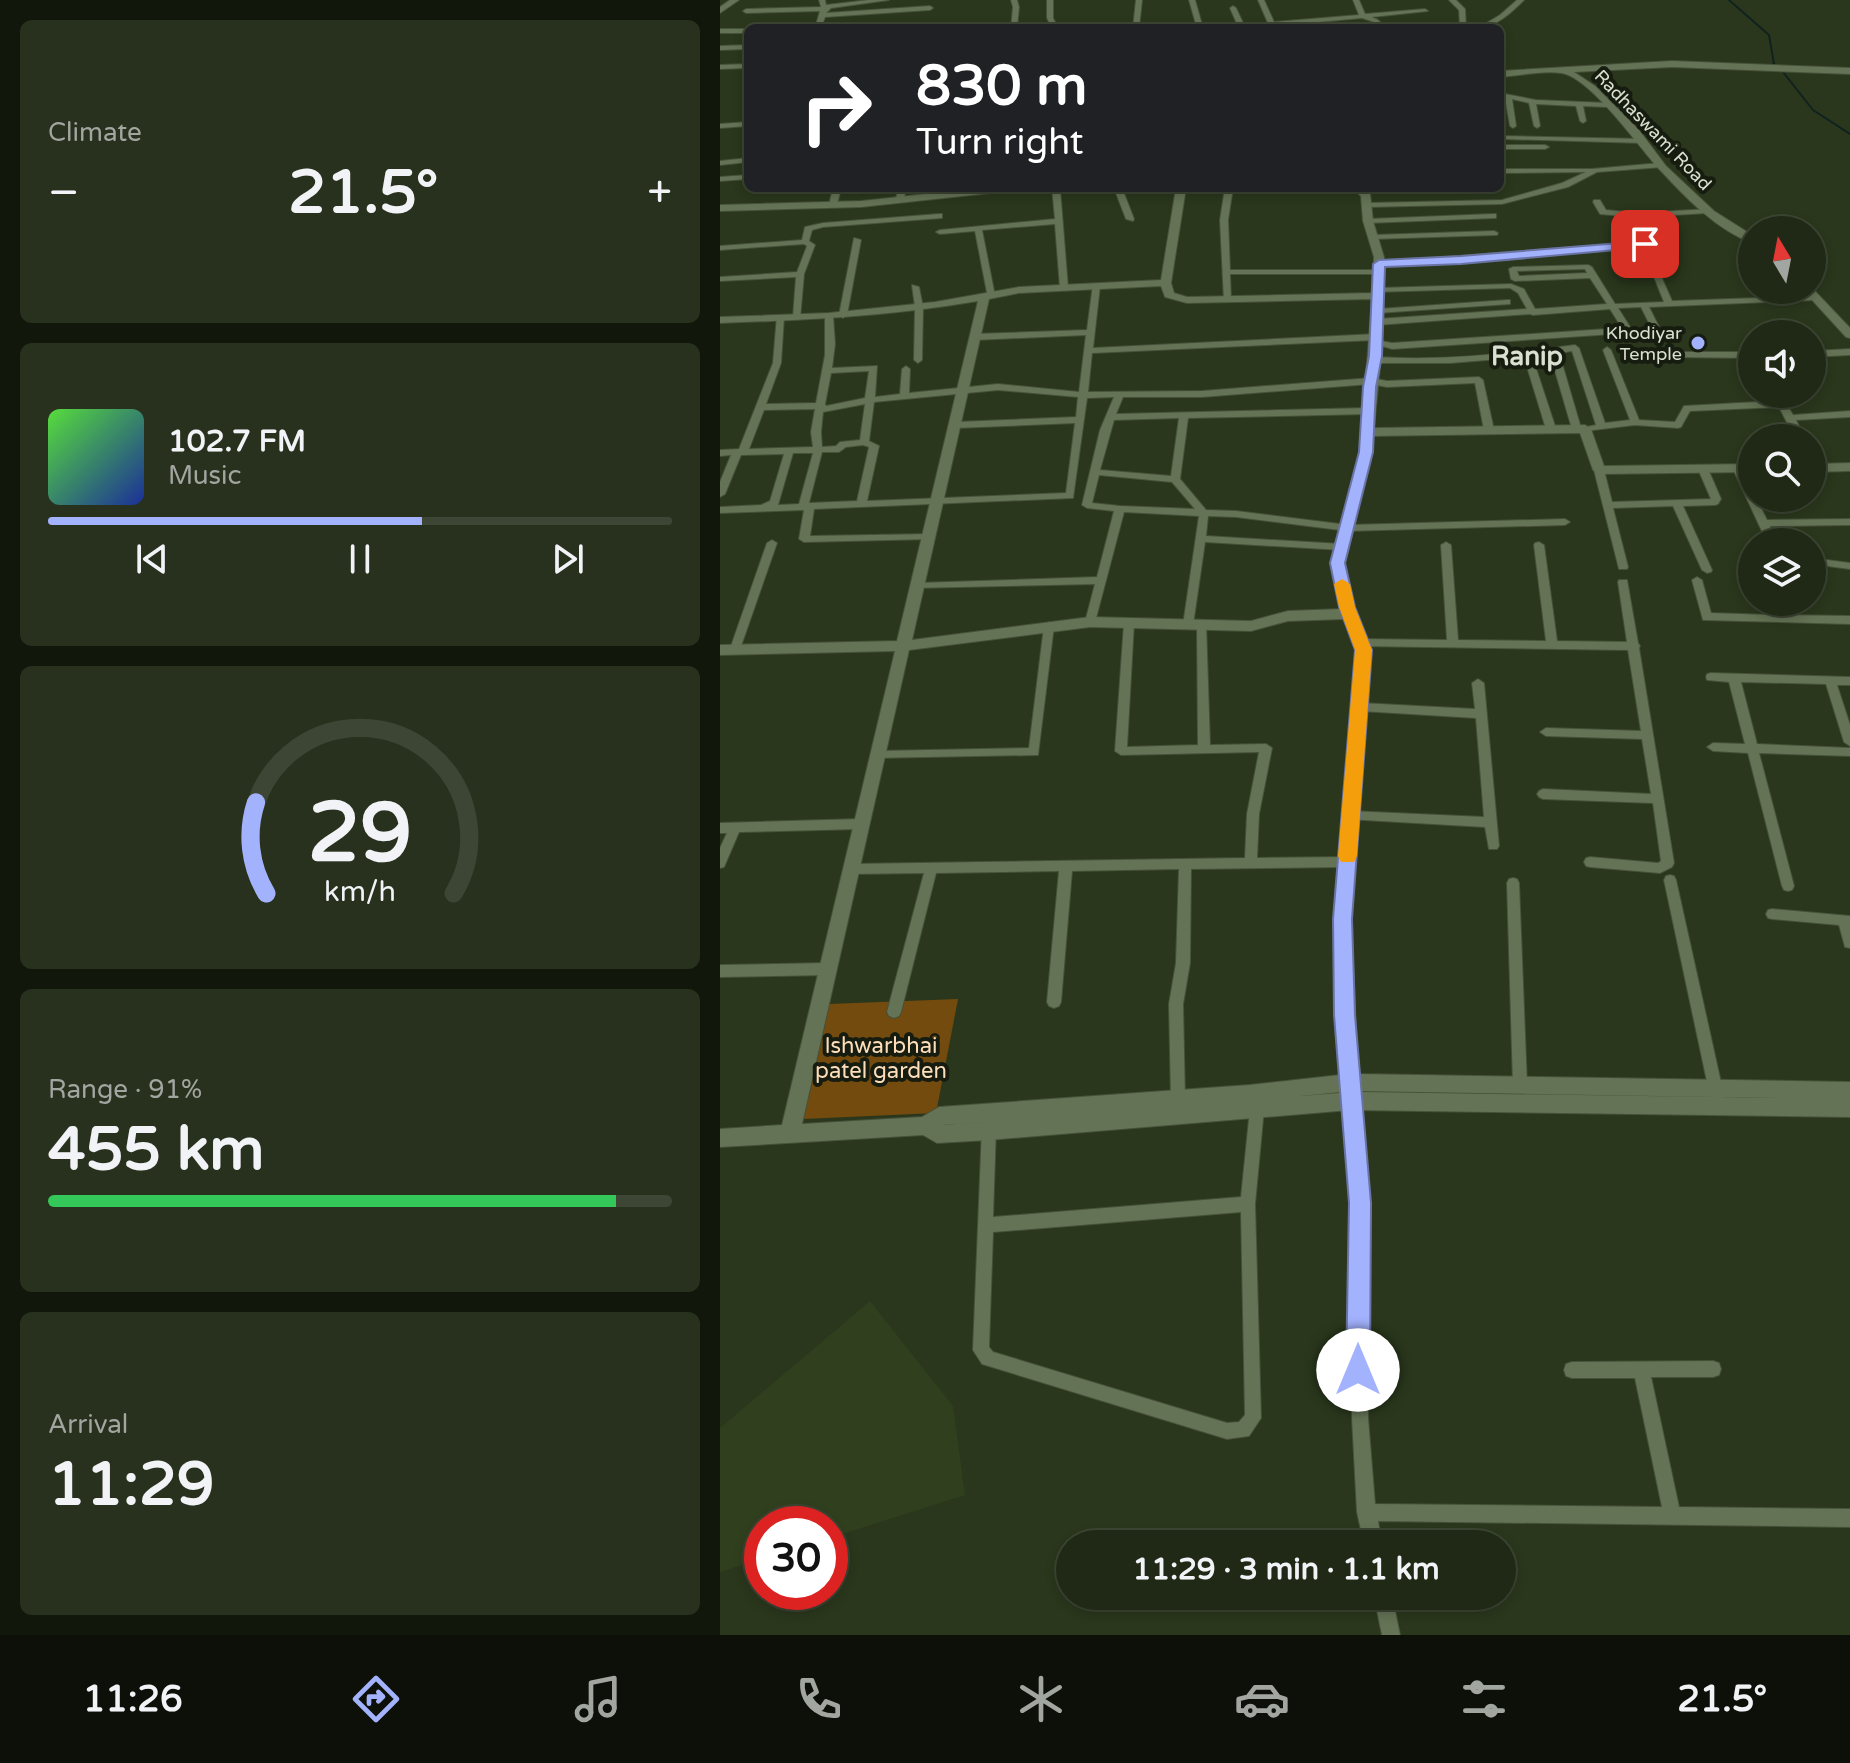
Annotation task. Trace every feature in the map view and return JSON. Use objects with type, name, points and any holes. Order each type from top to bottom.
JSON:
[{"type":"street","points":[[720,9],[733,0]]},
{"type":"street","points":[[819,24],[822,0]]},
{"type":"street","points":[[823,12],[837,3],[886,0]]},
{"type":"street","points":[[1014,0],[1014,24]]},
{"type":"street","points":[[1050,0],[1053,24]]},
{"type":"street","points":[[1136,24],[1139,0]]},
{"type":"street","points":[[1192,0],[1199,24]]},
{"type":"street","points":[[1261,0],[1272,24],[1317,24],[1363,16],[1425,11]]},
{"type":"street","points":[[1356,0],[1363,16],[1379,24]]},
{"type":"street","points":[[1452,0],[1462,9],[1463,24]]},
{"type":"street","points":[[1488,24],[1521,0]]},
{"type":"street","points":[[746,11],[930,8]]},
{"type":"street","points":[[1233,8],[1241,24]]},
{"type":"street","points":[[720,31],[744,31]]},
{"type":"street","points":[[720,48],[744,47]]},
{"type":"street","points":[[1504,74],[1672,64],[1850,71]]},
{"type":"street","points":[[720,67],[744,66]]},
{"type":"street","name":"Radhaswami Road","points":[[1594,70],[1598,87],[1642,131],[1670,167],[1716,212],[1738,225]]},
{"type":"street","name":"Radhaswami Road","points":[[1568,72],[1592,88],[1643,141],[1660,165],[1708,211],[1738,231]]},
{"type":"street","points":[[1513,126],[1504,96],[1532,101],[1607,105]]},
{"type":"street","points":[[1532,101],[1537,126]]},
{"type":"street","points":[[1579,105],[1583,121]]},
{"type":"street","points":[[720,126],[744,124]]},
{"type":"street","points":[[1527,146],[1585,140],[1643,141]]},
{"type":"street","points":[[1585,140],[1589,154]]},
{"type":"street","points":[[1608,140],[1612,153]]},
{"type":"street","points":[[1505,142],[1545,147]]},
{"type":"street","points":[[720,163],[744,160]]},
{"type":"street","points":[[1504,171],[1596,170],[1660,165]]},
{"type":"street","points":[[1367,213],[1515,199],[1565,185],[1596,170]]},
{"type":"street","points":[[1515,199],[1517,171]]},
{"type":"street","points":[[720,179],[744,177]]},
{"type":"street","points":[[833,205],[836,192]]},
{"type":"street","points":[[720,208],[833,205],[930,192]]},
{"type":"street","points":[[1056,192],[1064,288]]},
{"type":"street","points":[[1120,192],[1130,219]]},
{"type":"street","points":[[1180,192],[1166,283],[1169,295],[1176,299],[1227,299],[1377,316],[1533,313],[1738,299]]},
{"type":"street","points":[[1227,299],[1224,220],[1228,192]]},
{"type":"street","points":[[1362,192],[1366,195],[1379,268],[1375,360],[1366,452],[1338,563],[1350,614],[1364,650],[1343,919],[1344,1015],[1360,1203],[1358,1370],[1366,1512],[1370,1530]]},
{"type":"street","points":[[1597,202],[1603,212],[1636,215],[1708,211]]},
{"type":"street","points":[[1367,213],[1493,216]]},
{"type":"street","points":[[1636,215],[1669,303]]},
{"type":"street","points":[[805,242],[808,229],[823,225],[939,216]]},
{"type":"street","points":[[888,233],[889,220]]},
{"type":"street","points":[[940,232],[1059,221]]},
{"type":"street","points":[[790,1133],[860,824],[987,297],[978,228]]},
{"type":"street","points":[[1373,237],[1494,233]]},
{"type":"street","points":[[843,315],[857,240]]},
{"type":"street","points":[[720,248],[805,242],[811,245],[800,274],[797,317]]},
{"type":"street","points":[[1226,272],[1379,268],[1645,244]]},
{"type":"street","points":[[1377,316],[1392,346],[1628,330],[1588,267],[1513,269],[1515,279],[1592,275]]},
{"type":"street","points":[[720,279],[800,274]]},
{"type":"street","points":[[720,320],[843,315],[919,307],[1019,290],[1166,283]]},
{"type":"street","points":[[1070,496],[1096,286]]},
{"type":"street","points":[[1377,316],[1511,286],[1521,291],[1533,313]]},
{"type":"street","points":[[915,287],[919,307],[918,360]]},
{"type":"street","points":[[1826,300],[1850,325]]},
{"type":"street","points":[[1088,351],[1507,302]]},
{"type":"street","points":[[1643,304],[1661,339]]},
{"type":"street","points":[[1821,304],[1850,335]]},
{"type":"street","points":[[829,316],[831,335],[827,371],[804,539],[930,537]]},
{"type":"street","points":[[720,494],[777,363],[780,317]]},
{"type":"street","points":[[975,337],[1090,332]]},
{"type":"street","points":[[1375,360],[1479,359],[1575,348],[1601,425]]},
{"type":"street","points":[[1607,350],[1635,422]]},
{"type":"street","points":[[1554,351],[1599,470],[1623,567]]},
{"type":"street","points":[[1826,353],[1850,352]]},
{"type":"street","points":[[1527,354],[1551,429]]},
{"type":"street","points":[[1675,355],[1738,355]]},
{"type":"street","points":[[1479,359],[1479,380],[1489,430]]},
{"type":"street","points":[[827,371],[874,368],[864,442]]},
{"type":"street","points":[[904,397],[906,369]]},
{"type":"street","points":[[759,407],[822,408],[998,387],[1083,395],[1202,394],[1371,381],[1387,384],[1479,380]]},
{"type":"street","points":[[1087,505],[1110,417],[1119,395]]},
{"type":"street","points":[[1367,432],[1581,429],[1635,422],[1678,425],[1687,408],[1738,403]]},
{"type":"street","points":[[1785,408],[1795,424]]},
{"type":"street","points":[[1110,417],[1368,411]]},
{"type":"street","points":[[1793,418],[1850,414]]},
{"type":"street","points":[[1175,479],[1184,415]]},
{"type":"street","points":[[956,425],[1079,420]]},
{"type":"street","points":[[720,453],[818,450],[864,442],[874,446],[861,505]]},
{"type":"street","points":[[762,507],[774,503],[789,451]]},
{"type":"street","points":[[1826,465],[1850,467]]},
{"type":"street","points":[[1608,505],[1715,502],[1703,469]]},
{"type":"street","points":[[1599,470],[1738,469]]},
{"type":"street","points":[[1095,472],[1175,479],[1204,513],[1195,625],[1204,748]]},
{"type":"street","points":[[720,510],[1070,496],[1087,505],[1120,509],[1204,513],[1348,528],[1565,522]]},
{"type":"street","points":[[1677,504],[1707,570]]},
{"type":"street","points":[[1090,622],[1120,509]]},
{"type":"street","points":[[1758,512],[1765,528]]},
{"type":"street","points":[[1763,523],[1850,522]]},
{"type":"street","points":[[1201,539],[1342,547]]},
{"type":"street","points":[[772,543],[727,650],[902,646],[1090,622],[1251,626],[1288,616],[1350,614]]},
{"type":"street","points":[[1446,545],[1453,644]]},
{"type":"street","points":[[1539,545],[1552,645]]},
{"type":"street","points":[[1826,563],[1850,566]]},
{"type":"street","points":[[917,586],[1101,580]]},
{"type":"street","points":[[1697,580],[1707,617],[1850,620]]},
{"type":"street","points":[[1590,862],[1666,866],[1623,582]]},
{"type":"street","points":[[1129,623],[1121,751],[1266,748],[1253,814],[1251,863]]},
{"type":"street","points":[[877,755],[1034,752],[1049,626]]},
{"type":"street","points":[[1361,643],[1635,646]]},
{"type":"street","points":[[1711,677],[1850,681]]},
{"type":"street","points":[[1734,678],[1788,886]]},
{"type":"street","points":[[1830,681],[1850,742]]},
{"type":"street","points":[[1478,683],[1493,846]]},
{"type":"street","points":[[1361,707],[1481,714]]},
{"type":"street","points":[[1546,732],[1648,735]]},
{"type":"street","points":[[1713,747],[1850,752]]},
{"type":"street","points":[[1543,794],[1657,799]]},
{"type":"street","points":[[1350,816],[1491,822]]},
{"type":"street","points":[[720,828],[860,824]]},
{"type":"street","points":[[720,863],[735,827]]},
{"type":"street","points":[[850,869],[1347,862]]},
{"type":"street","points":[[1178,1100],[1176,1004],[1183,963],[1185,864]]},
{"type":"street","points":[[1054,1002],[1066,866]]},
{"type":"street","points":[[894,1012],[931,868]]},
{"type":"street","points":[[1670,880],[1717,1096]]},
{"type":"street","points":[[1513,883],[1520,1085]]},
{"type":"street","points":[[1772,914],[1847,921],[1850,943]]},
{"type":"street","points":[[720,971],[827,969]]},
{"type":"street","points":[[720,1138],[926,1126],[937,1134],[989,1122],[1178,1100],[1520,1085],[1717,1096],[1850,1108]]},
{"type":"street","points":[[989,1122],[1257,1109],[1350,1092],[1717,1096],[1850,1091]]},
{"type":"street","points":[[989,1122],[979,1335],[981,1350],[988,1358],[1227,1431],[1243,1430],[1253,1418],[1248,1204],[1257,1109]]},
{"type":"street","points":[[985,1225],[1248,1204]]},
{"type":"street","points":[[1572,1370],[1713,1369]]},
{"type":"street","points":[[1641,1370],[1672,1516]]},
{"type":"street","points":[[1366,1512],[1850,1518]]},
{"type":"street","points":[[1386,1610],[1391,1635]]},
{"type":"shaded area","points":[[870,1301],[953,1406],[965,1495],[848,1532],[848,1506],[744,1506],[744,1565],[720,1572],[720,1428]]},
{"type":"green space","name":"Ishwarbhai patel garden","points":[[958,999],[936,1113],[803,1119],[829,1004]]},
{"type":"waterway","points":[[1729,0],[1769,35],[1774,64],[1778,68]]},
{"type":"waterway","points":[[1783,72],[1813,110],[1850,134]]},
{"type":"slow traffic","points":[[1342,584],[1347,607],[1364,650],[1347,856]]},
{"type":"place","name":"Khodiyar Temple","points":[[1698,343]]},
{"type":"district","name":"Ranip","points":[[1527,356]]},
{"type":"route","points":[[1358,1370],[1360,1203],[1344,1015],[1343,919],[1364,650],[1347,607],[1338,563],[1366,452],[1379,264],[1645,244]]}]
